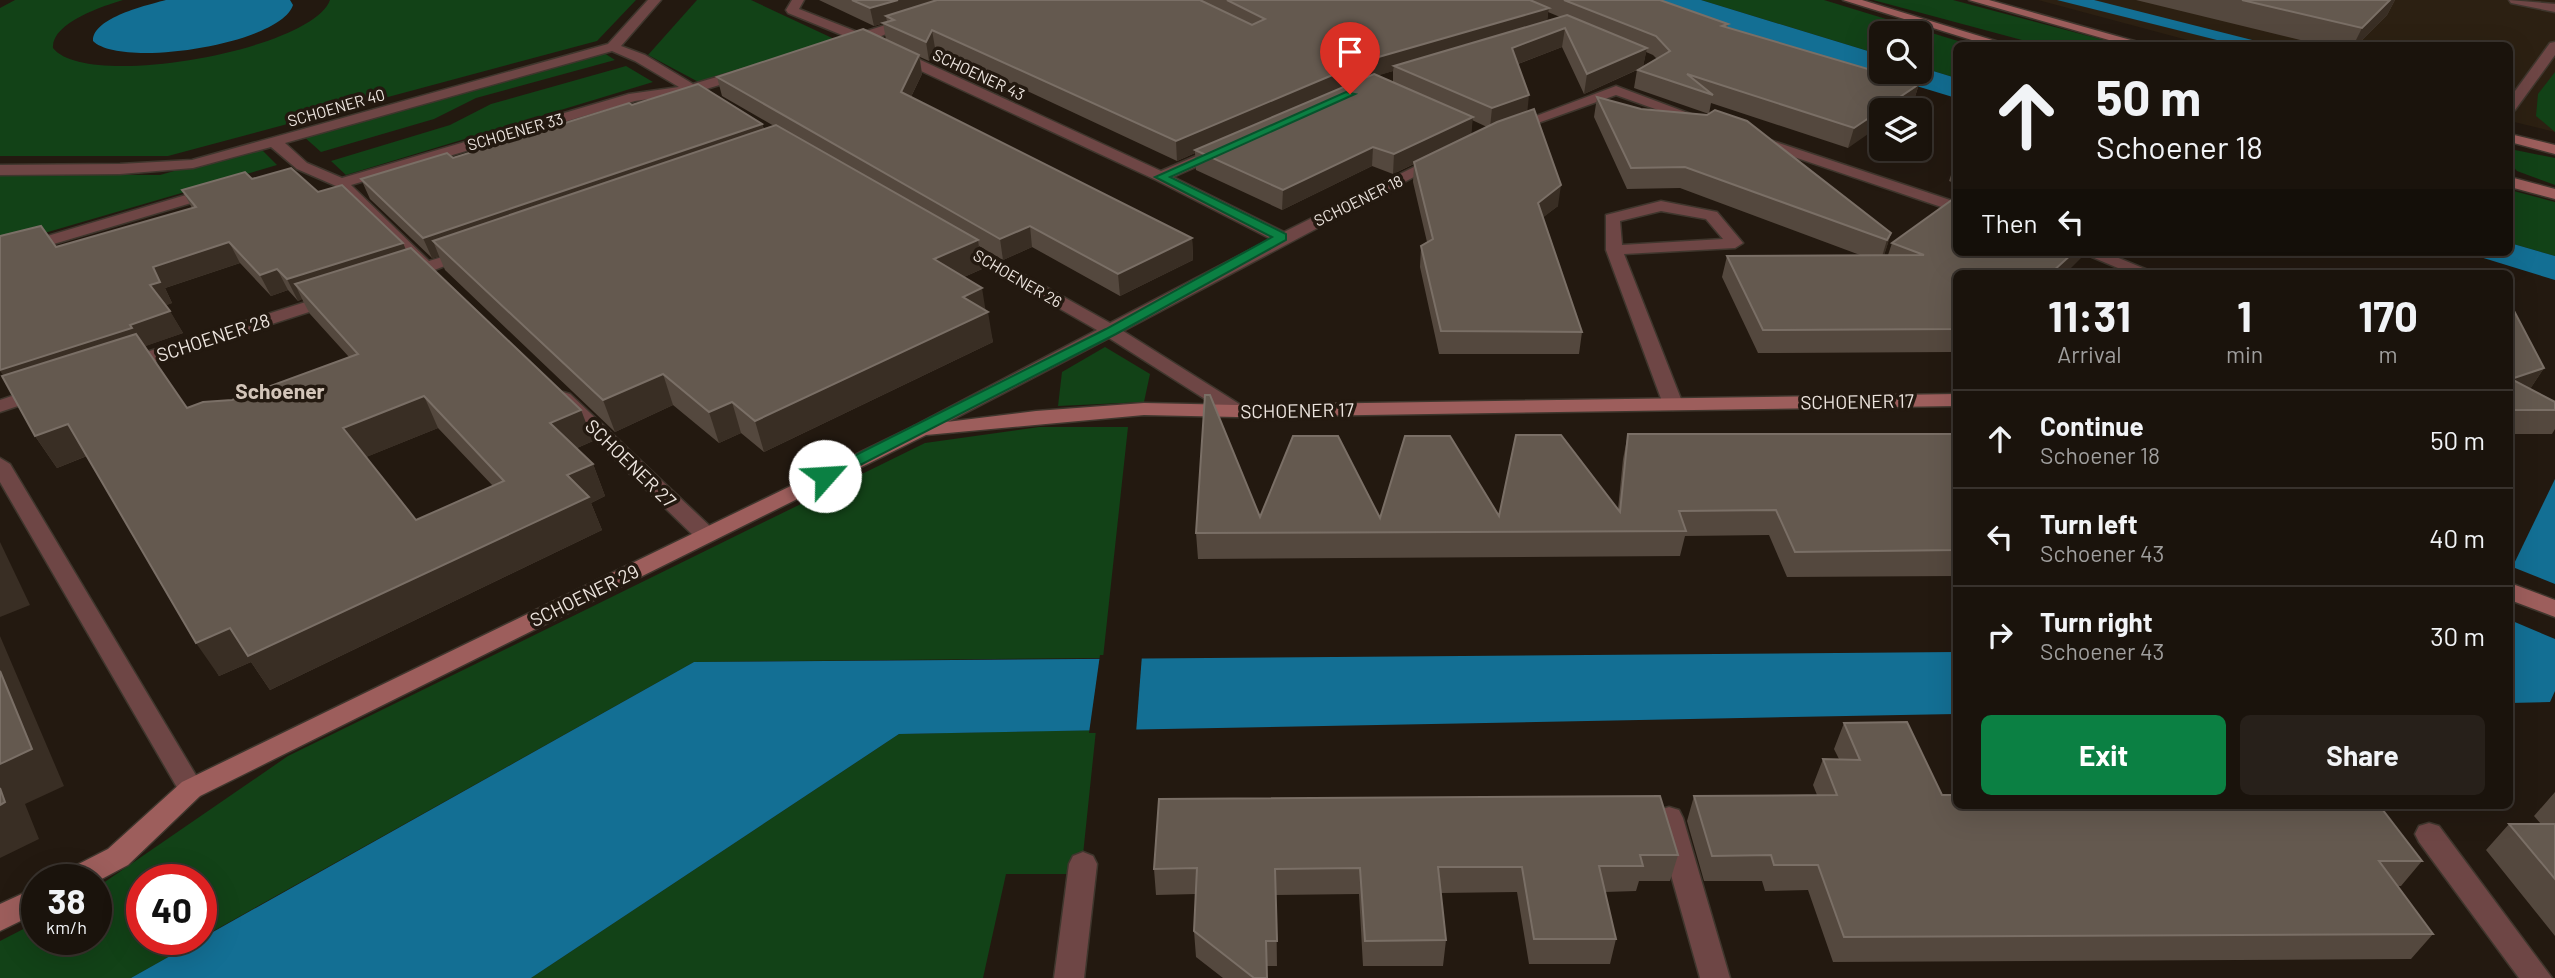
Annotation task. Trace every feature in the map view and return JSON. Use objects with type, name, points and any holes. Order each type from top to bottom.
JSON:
[{"type":"street","points":[[655,0],[613,47],[640,58],[726,110]]},
{"type":"street","name":"SCHOENER 43","points":[[798,0],[792,10],[860,37],[1161,177],[1281,237]]},
{"type":"street","points":[[1849,0],[1992,42]]},
{"type":"street","points":[[1975,0],[2131,42]]},
{"type":"street","points":[[2515,0],[2555,8]]},
{"type":"street","points":[[834,45],[926,17]]},
{"type":"street","points":[[2513,103],[2555,46]]},
{"type":"street","name":"SCHOENER 40","points":[[0,170],[120,169],[192,164],[613,47]]},
{"type":"street","points":[[692,89],[757,69]]},
{"type":"street","points":[[1501,131],[1636,81]]},
{"type":"street","name":"SCHOENER 33","points":[[341,183],[634,97],[692,89]]},
{"type":"street","points":[[1616,90],[1953,207]]},
{"type":"street","points":[[1575,105],[1600,112]]},
{"type":"street","points":[[1674,127],[1728,131]]},
{"type":"street","points":[[2513,139],[2555,150]]},
{"type":"street","points":[[275,143],[295,168],[341,183],[431,273]]},
{"type":"street","points":[[1161,177],[1236,144]]},
{"type":"street","name":"SCHOENER 18","points":[[1111,331],[1281,237],[1452,153]]},
{"type":"street","points":[[2513,183],[2555,194]]},
{"type":"street","points":[[0,255],[223,189]]},
{"type":"street","points":[[1614,250],[1735,243],[1711,215],[1661,206],[1612,218],[1614,250],[1673,404]]},
{"type":"street","name":"SCHOENER 26","points":[[941,234],[1111,331],[1237,411]]},
{"type":"street","points":[[386,281],[431,273],[490,246]]},
{"type":"street","points":[[2099,256],[2138,270]]},
{"type":"street","name":"SCHOENER 28","points":[[107,371],[346,294]]},
{"type":"street","name":"SCHOENER 29","points":[[104,864],[118,857],[191,789],[921,430],[1111,331]]},
{"type":"street","name":"SCHOENER 27","points":[[547,382],[706,535]]},
{"type":"street","points":[[0,406],[53,388]]},
{"type":"street","name":"SCHOENER 17","points":[[921,430],[1036,416],[1144,409],[1237,411],[1953,400]]},
{"type":"street","points":[[0,464],[7,489],[191,789]]},
{"type":"street","points":[[2513,591],[2555,609]]},
{"type":"street","points":[[1670,818],[1715,978]]},
{"type":"street","points":[[2429,834],[2537,978]]},
{"type":"street","points":[[1069,978],[1083,864]]},
{"type":"street","points":[[0,918],[21,907]]},
{"type":"shaded area","points":[[2038,0],[2555,0],[2555,132],[2513,122],[2513,42],[2195,42]]},
{"type":"green space","points":[[15,0],[123,0],[69,23],[55,39],[53,48],[74,60],[108,66],[150,65],[197,59],[243,48],[284,35],[314,18],[330,0],[636,0],[597,41],[168,156],[0,156],[0,8]]},
{"type":"green space","points":[[697,0],[751,0],[845,44],[706,86],[648,55]]},
{"type":"green space","points":[[1701,0],[1824,0],[1893,21],[1869,21],[1869,51]]},
{"type":"green space","points":[[1873,0],[1953,0],[2112,42],[2030,42]]},
{"type":"green space","points":[[1932,33],[1961,42],[1953,42],[1953,77],[1932,71]]},
{"type":"green space","points":[[601,51],[615,60],[476,98],[434,119],[321,152],[302,135]]},
{"type":"green space","points":[[626,66],[653,82],[346,175],[331,161],[450,125],[491,104]]},
{"type":"green space","points":[[2555,72],[2555,132],[2536,116],[2538,94]]},
{"type":"green space","points":[[259,147],[277,165],[0,246],[0,174],[160,175]]},
{"type":"green space","points":[[2515,150],[2555,158],[2555,185],[2517,171],[2513,166]]},
{"type":"green space","points":[[2513,191],[2555,202],[2555,256],[2513,244]]},
{"type":"green space","points":[[1105,347],[1150,374],[1144,402],[1058,406],[1062,372]]},
{"type":"green space","points":[[1039,427],[1128,427],[1103,658],[694,662],[217,929],[217,864],[131,864],[288,756],[925,443]]},
{"type":"green space","points":[[1096,730],[1081,874],[1006,874],[983,978],[531,978],[899,734]]},
{"type":"green space","points":[[126,867],[126,955],[172,955],[131,978],[0,978],[0,941],[21,930],[21,955],[112,955],[112,877]]},
{"type":"water","points":[[166,0],[290,0],[293,5],[282,19],[261,31],[199,48],[134,53],[109,49],[93,41],[95,33],[111,19]]},
{"type":"water","points":[[1651,0],[1701,0],[1869,51],[1869,72],[1758,38]]},
{"type":"water","points":[[2057,0],[2094,0],[2260,42],[2225,42]]},
{"type":"water","points":[[1932,71],[1953,77],[1953,97],[1910,84],[1932,84]]},
{"type":"water","points":[[2513,244],[2555,256],[2555,280],[2477,256],[2513,256]]},
{"type":"water","points":[[2555,479],[2555,691],[2550,702],[2513,703],[2513,566]]},
{"type":"water","points":[[1953,652],[1953,714],[899,734],[531,978],[131,978],[172,955],[217,955],[217,930],[694,662]]},
{"type":"pier","points":[[2513,567],[2555,584],[2555,639],[2513,621]]},
{"type":"pier","points":[[1100,655],[1142,655],[1136,733],[1089,733]]},
{"type":"building","points":[[852,0],[898,0],[870,8]]},
{"type":"building","points":[[937,0],[1200,0],[1252,25],[1265,19],[1227,0],[1530,0],[1549,8],[1368,60],[1176,141],[932,30],[926,42],[883,23],[894,20],[886,16]]},
{"type":"building","points":[[1564,0],[1660,0],[1728,24],[1722,26],[1869,69],[1869,84],[1919,84],[1898,98],[1869,98],[1869,118],[1854,128],[1687,74],[1713,95],[1638,70],[1670,51],[1656,36]]},
{"type":"building","points":[[2242,0],[2390,0],[2362,28]]},
{"type":"building","points":[[1567,15],[1647,48],[1587,74],[1565,28],[1512,48],[1529,95],[1492,108],[1394,66]]},
{"type":"building","points":[[863,29],[919,55],[901,92],[1192,238],[1118,274],[1030,226],[1000,239],[717,77]]},
{"type":"building","points":[[1374,74],[1473,117],[1394,154],[1373,147],[1283,190],[1195,150]]},
{"type":"building","points":[[698,84],[762,124],[423,238],[361,179],[447,153],[453,158]]},
{"type":"building","points":[[1597,97],[1641,109],[1707,115],[1715,110],[1747,121],[1891,233],[1887,240],[1685,167],[1631,168]]},
{"type":"building","points":[[1534,109],[1561,185],[1538,203],[1582,332],[1441,331],[1421,246],[1433,239],[1414,162],[1497,122]]},
{"type":"building","points":[[776,125],[978,240],[934,259],[982,288],[963,297],[988,312],[755,421],[732,402],[709,412],[663,374],[603,400],[433,241]]},
{"type":"building","points":[[291,168],[318,192],[342,185],[403,243],[287,279],[277,269],[260,275],[229,242],[153,267],[160,282],[150,285],[170,311],[130,325],[132,328],[0,370],[0,236],[41,226],[56,247],[196,207],[182,190],[245,172],[252,179]]},
{"type":"building","points":[[1953,199],[1953,256],[2070,256],[2054,270],[1953,270],[1953,329],[1763,330],[1727,256],[1924,255],[1892,243]]},
{"type":"building","points":[[411,248],[581,410],[550,423],[593,464],[567,475],[589,497],[248,656],[230,628],[196,643],[68,424],[35,436],[2,376],[136,334],[187,408],[203,402],[232,400],[358,354],[295,284]],"holes":[[[424,396],[504,481],[416,520],[343,428]]]},
{"type":"building","points":[[2513,309],[2544,368],[2513,378]]},
{"type":"building","points":[[2513,380],[2555,402],[2555,410],[2513,410]]},
{"type":"building","points":[[1205,395],[1210,395],[1260,517],[1293,436],[1338,436],[1380,518],[1405,436],[1450,436],[1499,516],[1516,435],[1561,435],[1620,512],[1628,434],[1953,434],[1953,550],[1795,552],[1776,510],[1679,511],[1686,531],[1196,533]]},
{"type":"building","points":[[0,671],[32,749],[0,764]]},
{"type":"building","points":[[1907,722],[1942,795],[1953,795],[1953,809],[2382,809],[2422,861],[2379,861],[2433,934],[1844,937],[1818,865],[1774,865],[1771,855],[1712,856],[1694,796],[1837,795],[1823,759],[1860,760],[1844,723]]},
{"type":"building","points":[[0,788],[5,802],[0,805]]},
{"type":"building","points":[[1660,796],[1678,855],[1640,855],[1643,866],[1599,866],[1616,939],[1534,939],[1522,867],[1438,867],[1446,940],[1365,941],[1360,868],[1275,869],[1277,941],[1266,941],[1267,978],[1254,978],[1194,931],[1197,868],[1154,869],[1159,799]]},
{"type":"building","points":[[2509,824],[2555,824],[2555,879]]},
{"type":"district","name":"Schoener","points":[[280,390]]},
{"type":"route","points":[[825,476],[921,430],[1111,331],[1281,237],[1161,177],[1350,94]]}]
